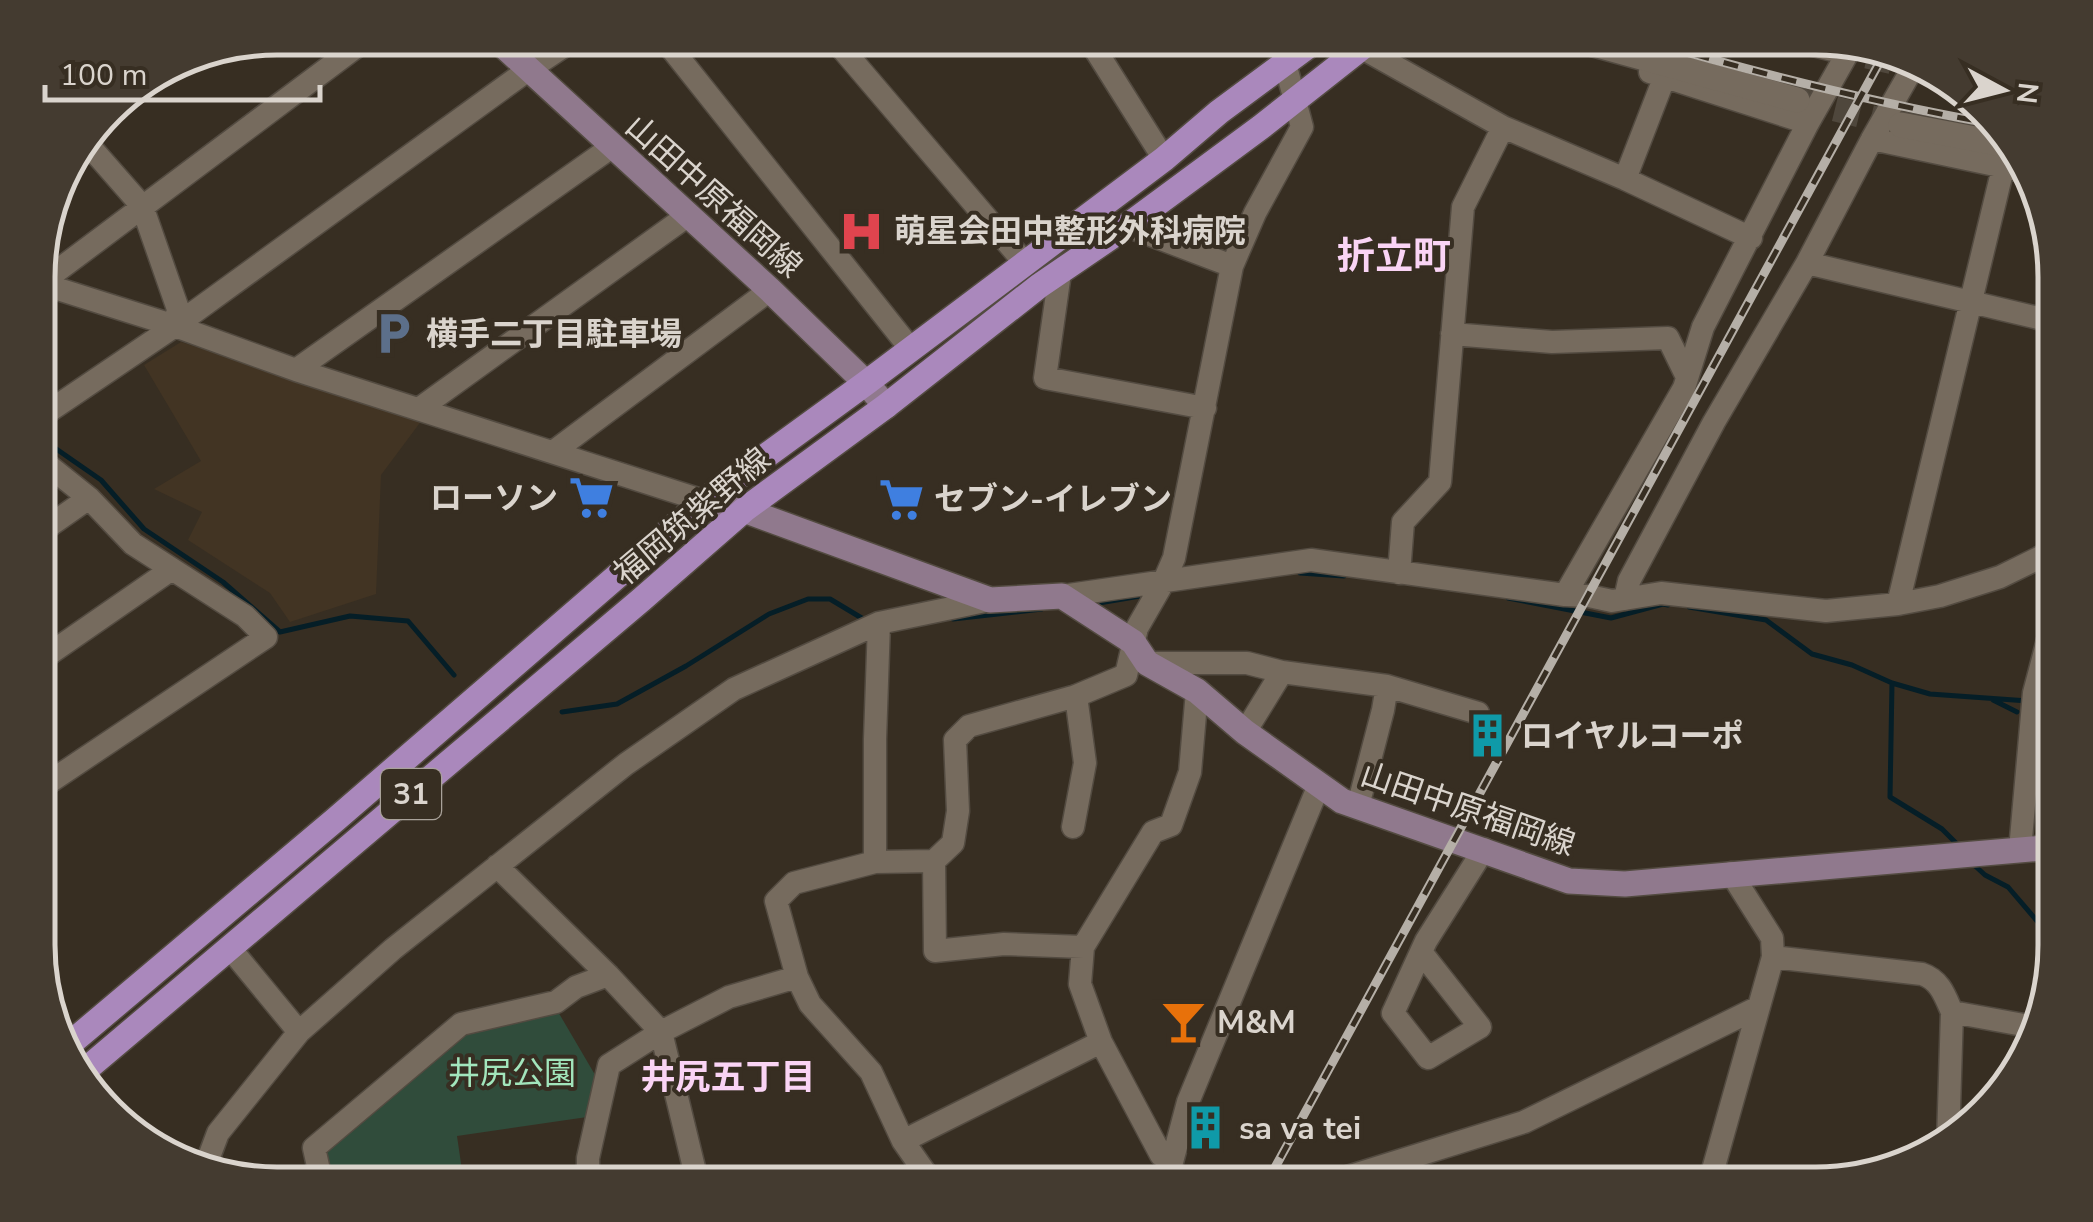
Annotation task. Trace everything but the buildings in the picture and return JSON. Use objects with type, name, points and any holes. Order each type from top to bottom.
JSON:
[{"type":"main road","name":"山田中原福岡線","points":[[513,55],[770,290],[886,406]]},
{"type":"main road","name":"福岡筑紫野線","points":[[77,1039],[704,501],[1164,159],[1296,55]]},
{"type":"main road","name":"福岡筑紫野線","points":[[90,1065],[744,510],[1353,55]]},
{"type":"main road","points":[[704,501],[744,510],[990,600],[1071,602]]},
{"type":"main road","name":"山田中原福岡線","points":[[1071,602],[1139,644],[1245,732],[1342,801],[1570,880],[1624,884],[2038,848]]},
{"type":"street","points":[[55,271],[345,55]]},
{"type":"street","points":[[55,408],[550,55]]},
{"type":"street","points":[[677,55],[910,348]]},
{"type":"street","points":[[847,55],[1024,262]]},
{"type":"street","points":[[1099,55],[1164,159]]},
{"type":"street","points":[[1387,55],[1504,127],[1625,178],[1751,238]]},
{"type":"street","points":[[1595,55],[1803,111]]},
{"type":"street","points":[[1626,55],[1803,111]]},
{"type":"street","points":[[1565,595],[1684,388],[1703,327],[1751,238],[1803,111],[1836,56]]},
{"type":"street","points":[[921,1167],[902,1141],[870,1072],[810,1004],[797,977],[776,901],[794,884],[875,862],[934,861],[953,843],[958,810],[955,740],[968,726],[1076,696],[1126,675],[1174,558],[1232,266],[1255,213],[1302,127],[1285,63]]},
{"type":"street","points":[[1625,178],[1666,76]]},
{"type":"street","points":[[1625,599],[1629,582],[1706,438],[1807,263],[1872,139],[1919,81]]},
{"type":"street","points":[[1901,126],[2001,155]]},
{"type":"street","points":[[1399,572],[1404,522],[1440,482],[1462,208],[1504,127]]},
{"type":"street","points":[[1872,139],[2001,156]]},
{"type":"street","points":[[296,370],[613,146]]},
{"type":"street","points":[[94,151],[142,206],[178,309],[174,326]]},
{"type":"street","points":[[1898,604],[2006,164]]},
{"type":"street","points":[[419,409],[687,216]]},
{"type":"street","points":[[1126,226],[1232,266]]},
{"type":"street","points":[[1807,263],[2038,318]]},
{"type":"street","points":[[1060,272],[1046,378],[1206,408]]},
{"type":"street","points":[[55,288],[704,501]]},
{"type":"street","points":[[553,452],[770,290]]},
{"type":"street","points":[[1452,334],[1552,342],[1668,338],[1686,377]]},
{"type":"street","points":[[55,470],[89,498],[133,544],[245,616],[266,637],[55,779]]},
{"type":"street","points":[[55,523],[89,498]]},
{"type":"street","points":[[1071,602],[1162,583],[1311,560],[1612,602],[1661,593],[1826,610],[1940,596],[2000,577],[2038,558]]},
{"type":"street","points":[[55,650],[172,569]]},
{"type":"street","points":[[210,1156],[218,1133],[299,1032],[393,949],[626,764],[734,690],[883,622],[990,600]]},
{"type":"street","points":[[875,862],[875,739],[883,622]]},
{"type":"street","points":[[1139,644],[1282,672],[1387,686],[1478,712]]},
{"type":"street","points":[[1245,732],[1282,672]]},
{"type":"street","points":[[1358,806],[1387,686]]},
{"type":"street","points":[[1166,1167],[1101,1042],[1080,984],[1083,947],[1152,832],[1171,825],[1190,772],[1197,691]]},
{"type":"street","points":[[1073,827],[1084,763],[1076,696]]},
{"type":"street","points":[[2020,850],[2038,706]]},
{"type":"street","points":[[1171,1167],[1188,1102],[1319,785]]},
{"type":"street","points":[[1421,952],[1484,849]]},
{"type":"street","points":[[934,861],[935,951],[1004,944],[1083,947]]},
{"type":"street","points":[[498,866],[661,1032],[694,1167]]},
{"type":"street","points":[[1710,1167],[1773,958],[1772,938],[1732,874]]},
{"type":"street","points":[[229,947],[299,1032]]},
{"type":"street","points":[[1773,958],[1931,977],[1942,989],[1952,1012],[1949,1123]]},
{"type":"street","points":[[318,1167],[314,1148],[460,1024],[556,1002],[576,986],[608,975]]},
{"type":"street","points":[[588,1167],[609,1065],[661,1032],[730,998],[797,977]]},
{"type":"street","points":[[1380,1167],[1524,1122],[1760,1007]]},
{"type":"street","points":[[1952,1012],[2022,1026]]},
{"type":"street","points":[[902,1141],[1101,1042]]},
{"type":"shaded area","points":[[181,342],[422,420],[381,475],[376,594],[290,622],[270,593],[188,540],[202,512],[154,489],[201,461],[144,365]]},
{"type":"green space","name":"井尻公園","points":[[557,1010],[601,1085],[594,1116],[457,1136],[462,1167],[328,1167],[323,1149],[468,1027]]},
{"type":"waterway","points":[[55,448],[101,480],[144,529],[223,582],[280,632],[350,616],[408,621],[454,675]]},
{"type":"waterway","points":[[1300,573],[1344,576]]},
{"type":"waterway","points":[[1093,604],[1146,595]]},
{"type":"waterway","points":[[1508,598],[1611,618],[1668,605]]},
{"type":"waterway","points":[[562,712],[617,704],[769,614],[808,599],[830,599],[865,620]]},
{"type":"waterway","points":[[1689,607],[1766,620],[1812,654],[1930,694],[2028,701]]},
{"type":"waterway","points":[[953,619],[1042,609]]},
{"type":"waterway","points":[[1892,683],[1890,797],[1942,829],[1960,847]]},
{"type":"waterway","points":[[1993,700],[2017,712]]},
{"type":"waterway","points":[[1973,864],[2008,887],[2038,922]]},
{"type":"tunnel","points":[[1799,100],[1901,125]]},
{"type":"railway","points":[[1696,55],[1953,116]]},
{"type":"railway","points":[[1275,1167],[1878,65]]},
{"type":"place","name":"萌星会田中整形外科病院","points":[[861,231]]},
{"type":"place","name":"横手二丁目駐車場","points":[[393,334]]},
{"type":"place","name":"ローソン","points":[[591,498]]},
{"type":"place","name":"セブン-イレブン","points":[[901,499]]},
{"type":"place","name":"ロイヤルコーポ","points":[[1488,736]]},
{"type":"place","name":"M&M","points":[[1184,1022]]},
{"type":"place","name":"sa va tei","points":[[1206,1128]]},
{"type":"district","name":"折立町","points":[[1394,256]]},
{"type":"district","name":"井尻五丁目","points":[[728,1077]]}]
